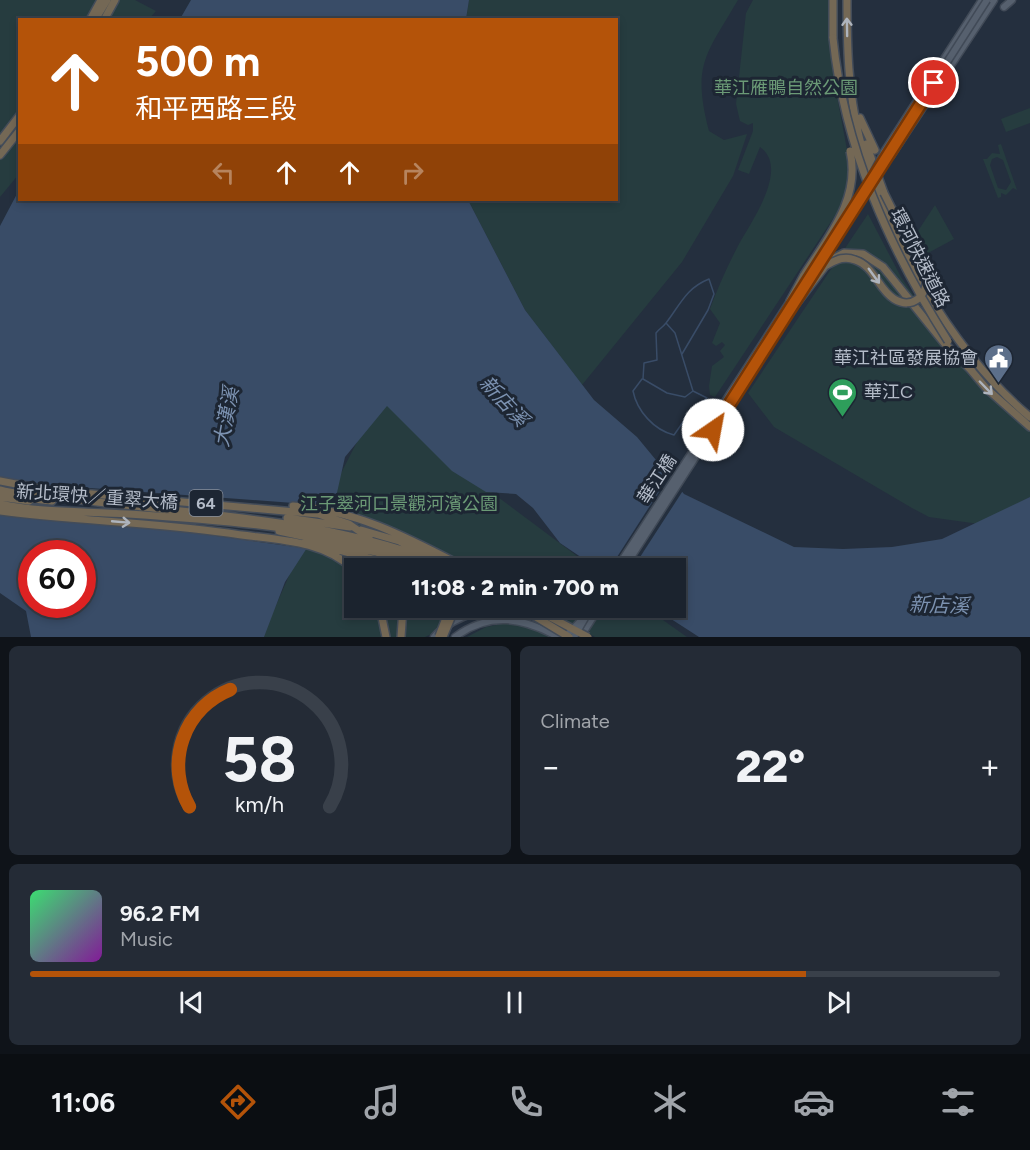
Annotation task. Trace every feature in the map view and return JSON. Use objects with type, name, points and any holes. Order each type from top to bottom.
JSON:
[{"type":"highway","points":[[91,18],[101,0]]},
{"type":"highway","points":[[97,18],[108,0]]},
{"type":"highway","points":[[105,18],[115,0]]},
{"type":"highway","name":"環河快速道路","points":[[833,0],[837,72],[846,119],[871,196],[921,297],[948,341],[972,371],[1030,427]]},
{"type":"highway","name":"環河快速道路","points":[[847,0],[849,81],[859,136],[878,195],[896,233],[943,316],[989,378],[1030,417]]},
{"type":"highway","points":[[825,266],[837,259],[854,259],[868,268],[884,290],[896,300],[908,303],[922,297],[925,291],[926,277],[884,193],[871,159],[860,118],[849,60]]},
{"type":"highway","points":[[0,141],[18,118]]},
{"type":"highway","points":[[860,118],[875,150]]},
{"type":"highway","points":[[790,301],[793,291],[842,214],[850,194],[853,164],[846,119]]},
{"type":"highway","points":[[0,155],[18,132]]},
{"type":"highway","points":[[783,321],[825,266],[844,253],[863,254],[878,262],[945,344],[972,371]]},
{"type":"highway","name":"64","points":[[0,481],[47,490],[297,511],[334,518],[371,540],[384,558]]},
{"type":"highway","name":"新北環快／重翠大橋","points":[[0,490],[334,531],[423,558]]},
{"type":"highway","points":[[0,496],[38,501],[100,503]]},
{"type":"highway","points":[[0,496],[94,512]]},
{"type":"highway","points":[[232,506],[245,503],[306,507],[354,517],[408,537],[447,558]]},
{"type":"highway","name":"新北環快／重翠大橋","points":[[0,504],[56,511],[244,520],[336,537],[405,558]]},
{"type":"highway","name":"64","points":[[0,511],[210,530],[267,538],[323,550],[344,564]]},
{"type":"highway","points":[[244,520],[258,515],[299,519],[378,534],[420,550],[431,558]]},
{"type":"highway","points":[[244,520],[393,558]]},
{"type":"highway","points":[[210,530],[292,538],[367,558]]},
{"type":"highway","points":[[382,618],[386,637]]},
{"type":"highway","points":[[401,637],[402,618]]},
{"type":"highway","points":[[441,637],[446,618]]},
{"type":"highway","points":[[441,637],[450,618]]},
{"type":"highway","points":[[540,618],[569,637]]},
{"type":"highway","points":[[546,618],[588,637]]},
{"type":"main road","points":[[870,182],[987,0]]},
{"type":"main road","name":"華江橋","points":[[630,558],[870,182],[883,169],[994,0]]},
{"type":"main road","points":[[1004,6],[1012,0]]},
{"type":"main road","name":"華江橋","points":[[870,182],[876,164],[966,27],[980,1]]},
{"type":"main road","name":"華江橋","points":[[623,558],[790,301],[803,286]]},
{"type":"main road","points":[[434,637],[448,624],[462,616],[479,612],[517,608],[580,637],[592,618]]},
{"type":"main road","points":[[569,637],[584,618]]},
{"type":"main road","points":[[455,637],[476,626],[501,619],[534,624],[558,637]]},
{"type":"main road","points":[[462,637],[476,626]]},
{"type":"green space","points":[[0,0],[135,0],[156,11],[150,18],[18,18],[18,175],[0,197]]},
{"type":"green space","points":[[469,0],[738,0],[710,49],[702,75],[704,109],[709,131],[724,140],[747,134],[733,176],[682,262],[582,385],[525,310],[469,201],[618,201],[618,18],[466,18]]},
{"type":"green space","name":"華江雁鴨自然公園","points":[[753,0],[832,0],[833,75],[854,187],[715,397],[710,395],[709,386],[712,366],[724,357],[720,351],[725,345],[722,342],[716,346],[712,343],[720,323],[710,309],[731,260],[759,209],[770,181],[771,168],[768,156],[760,147],[749,174],[738,170],[753,131],[753,123],[748,125],[740,121],[736,104],[746,13]]},
{"type":"green space","points":[[1030,108],[1030,123],[1006,132],[1001,119]]},
{"type":"green space","points":[[1001,144],[1017,190],[1013,188],[1006,195],[1001,193],[1001,197],[998,198],[983,159],[987,159],[992,153],[1000,154],[998,145]],"holes":[[[997,157],[1003,160],[1011,182],[1006,190],[998,188],[990,165],[992,159]]]},
{"type":"green space","points":[[935,205],[954,239],[928,253],[923,251],[916,234]]},
{"type":"green space","points":[[868,214],[901,277],[969,376],[1030,431],[1030,497],[979,524],[929,517],[912,508],[774,427],[748,393]]},
{"type":"green space","name":"江子翠河口景觀河濱公園","points":[[380,397],[447,459],[580,558],[344,558],[344,618],[466,618],[425,637],[262,637],[292,569]]},
{"type":"green space","points":[[559,618],[660,618],[687,637],[595,637]]},
{"type":"green space","points":[[511,622],[523,623],[556,637],[467,637],[486,627]]},
{"type":"water","points":[[191,0],[469,0],[466,18],[181,18]]},
{"type":"water","points":[[18,192],[18,201],[469,201],[525,310],[594,400],[637,437],[684,494],[794,547],[843,549],[892,547],[942,539],[1030,497],[1030,637],[699,637],[670,618],[686,618],[686,558],[582,558],[560,543],[533,508],[516,494],[486,492],[452,471],[387,406],[345,457],[334,506],[285,582],[264,637],[31,637],[27,618],[96,618],[96,540],[18,540],[18,605],[0,593],[0,226]]},
{"type":"pier","points":[[671,473],[684,489],[639,558],[616,558]]},
{"type":"pier","points":[[0,478],[22,483],[307,504],[336,509],[310,549],[159,528],[0,513]]},
{"type":"waterway","points":[[682,354],[708,310],[714,294],[709,279],[689,292],[656,333],[657,360],[644,363],[643,379],[667,393],[685,397],[693,391]]},
{"type":"waterway","points":[[642,379],[633,391],[638,406],[653,424],[674,435],[690,412],[707,398],[693,391],[675,333],[666,323]]},
{"type":"place","name":"華江社區發展協會","points":[[999,384]]},
{"type":"place","name":"華江C","points":[[843,418]]},
{"type":"route","points":[[713,430],[934,83]]},
{"type":"water label","name":"新店溪","points":[[504,401]]},
{"type":"water label","name":"大漢溪","points":[[226,417]]},
{"type":"water label","name":"新店溪","points":[[939,605]]}]
